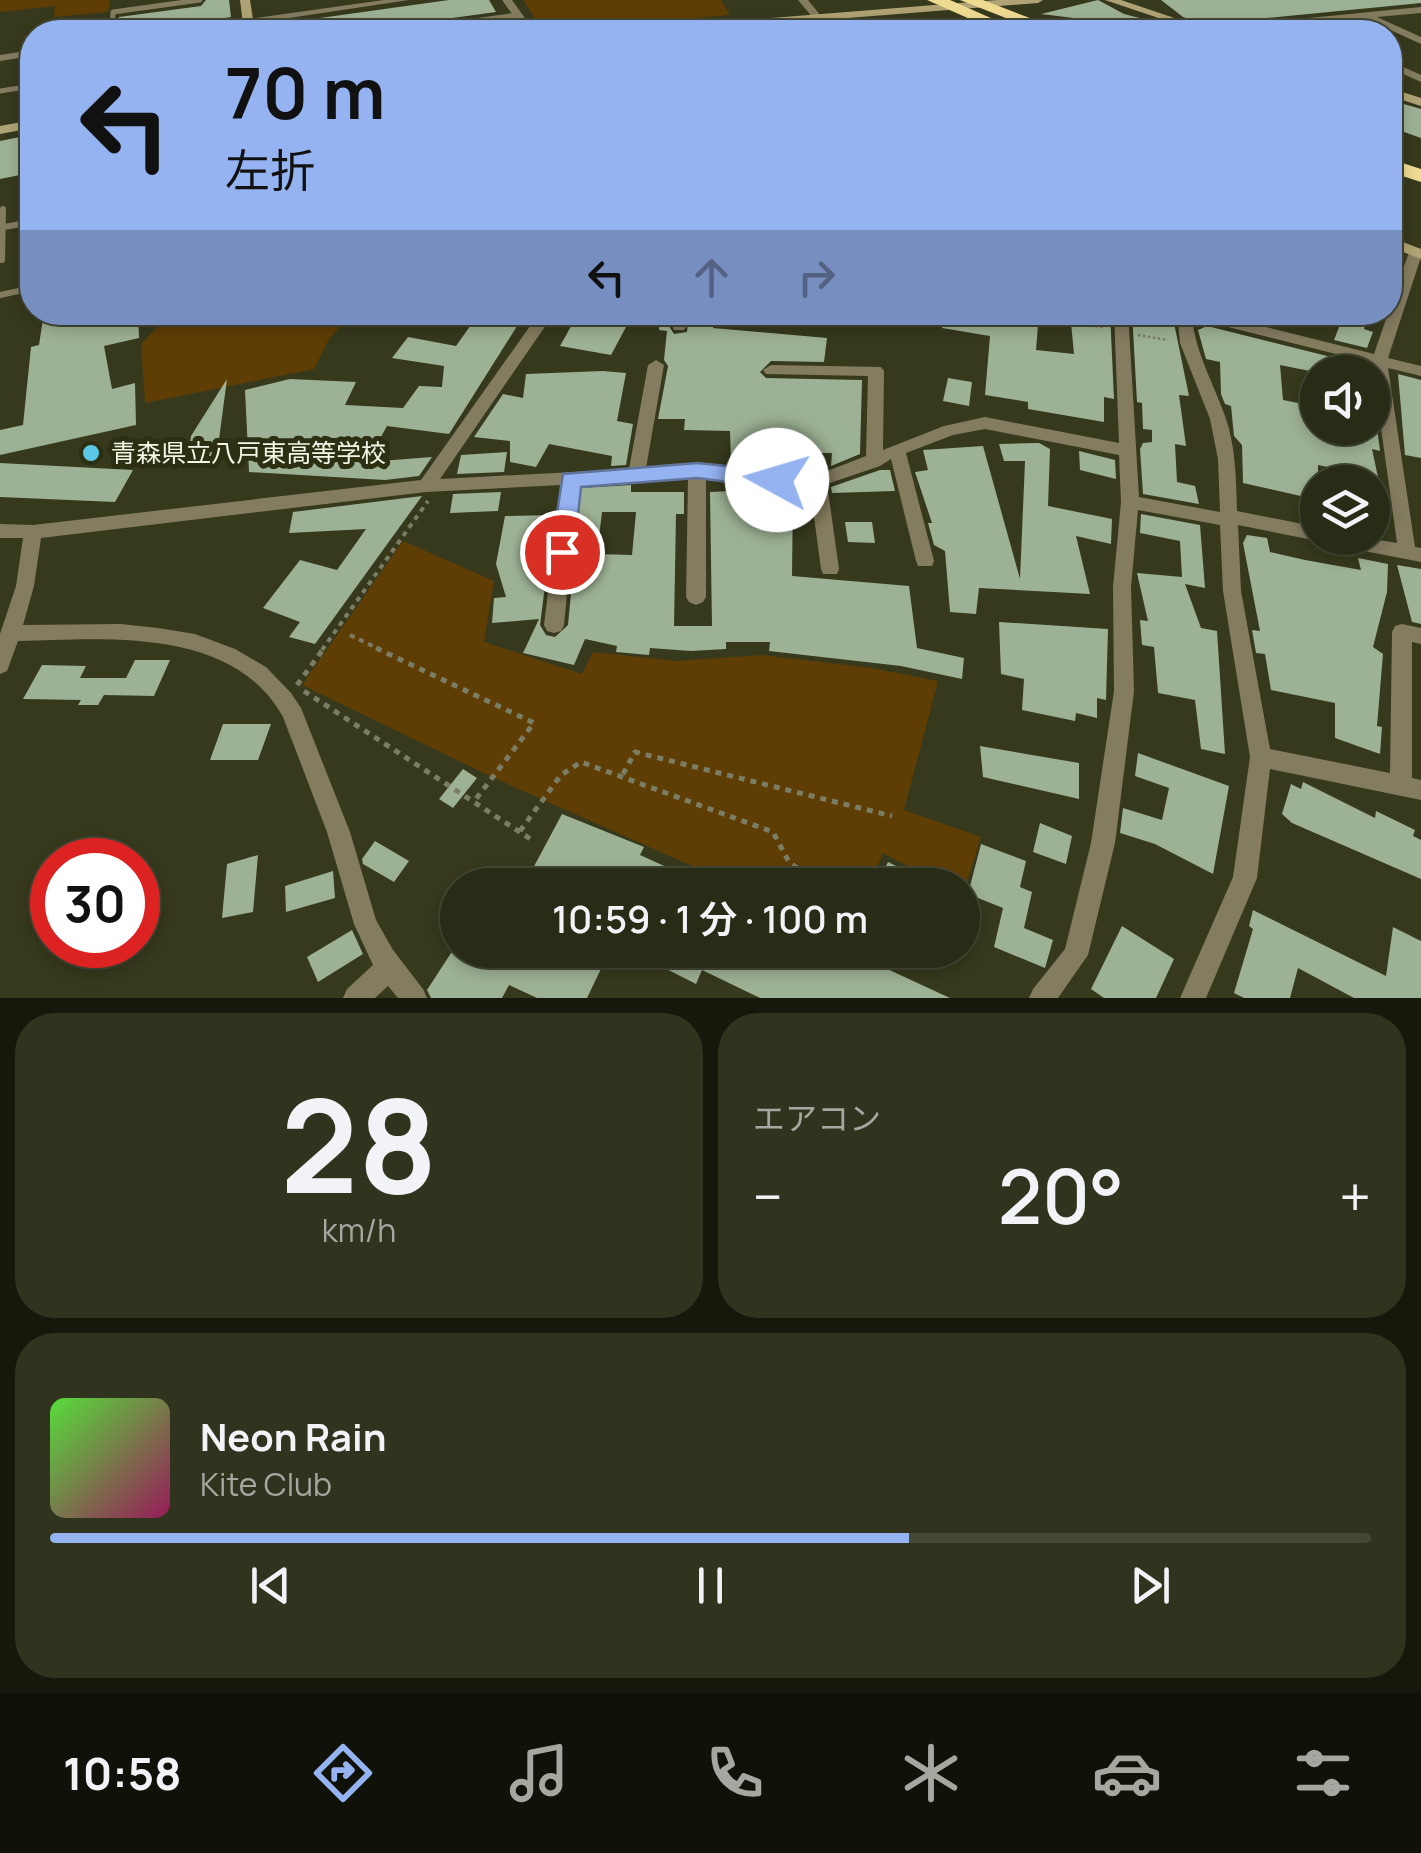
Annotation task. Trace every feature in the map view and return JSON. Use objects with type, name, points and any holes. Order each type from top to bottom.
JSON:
[{"type":"highway","points":[[975,1],[1025,20]]},
{"type":"highway","points":[[940,2],[989,20]]},
{"type":"street","points":[[289,20],[404,0]]},
{"type":"street","points":[[508,0],[521,20]]},
{"type":"street","points":[[803,0],[816,16]]},
{"type":"street","points":[[791,20],[940,2],[1038,0]]},
{"type":"street","points":[[1110,0],[1161,20]]},
{"type":"street","points":[[1386,0],[1406,12]]},
{"type":"street","points":[[1324,20],[1421,10]]},
{"type":"street","points":[[1366,16],[1375,20]]},
{"type":"street","points":[[1402,281],[1418,253]]},
{"type":"street","points":[[432,486],[539,325]]},
{"type":"street","points":[[1042,998],[1076,956],[1103,843],[1124,691],[1122,587],[1130,502],[1122,325]]},
{"type":"street","points":[[1186,325],[1188,343],[1218,419],[1226,458],[1232,592],[1260,757],[1245,878],[1193,998]]},
{"type":"street","points":[[1236,325],[1355,355]]},
{"type":"street","points":[[1380,355],[1387,325]]},
{"type":"street","points":[[1390,364],[1421,371]]},
{"type":"street","points":[[636,475],[656,366]]},
{"type":"street","points":[[771,370],[876,372],[874,462]]},
{"type":"street","points":[[1390,421],[1414,553]]},
{"type":"street","points":[[0,531],[33,532],[432,486],[697,470],[818,480],[898,454],[950,430],[985,423],[1126,450]]},
{"type":"street","points":[[898,454],[925,561]]},
{"type":"street","points":[[696,597],[697,470]]},
{"type":"street","points":[[554,625],[570,480]]},
{"type":"street","points":[[818,480],[830,568]]},
{"type":"street","points":[[1130,502],[1300,531]]},
{"type":"street","points":[[0,665],[33,532]]},
{"type":"street","points":[[1260,757],[1411,788],[1402,632],[1421,636]]},
{"type":"street","points":[[7,639],[146,635],[204,644],[250,665],[285,701],[340,836],[362,924],[388,968],[414,998]]},
{"type":"street","points":[[356,998],[388,968]]},
{"type":"lane","points":[[113,20],[113,12],[200,0]]},
{"type":"lane","points":[[476,20],[516,14]]},
{"type":"lane","points":[[2,260],[3,210]]},
{"type":"lane","points":[[4,227],[20,224]]},
{"type":"path","points":[[1122,325],[1188,343]]},
{"type":"path","points":[[432,486],[296,686],[476,799],[535,842]]},
{"type":"path","points":[[350,634],[534,723],[476,799]]},
{"type":"path","points":[[623,775],[635,752],[892,816]]},
{"type":"path","points":[[520,831],[572,764],[581,762],[773,832],[789,862],[797,868]]},
{"type":"shaded area","points":[[0,0],[110,0],[108,12],[54,17],[55,6],[0,12]]},
{"type":"shaded area","points":[[523,0],[721,0],[730,15],[675,20],[536,20]]},
{"type":"shaded area","points":[[159,325],[341,325],[329,339],[314,369],[145,403],[141,344]]},
{"type":"shaded area","points":[[403,541],[494,581],[484,642],[582,674],[593,652],[676,661],[762,655],[872,668],[938,681],[904,810],[981,837],[971,868],[911,868],[883,853],[877,868],[697,868],[494,778],[302,685]]},
{"type":"building","points":[[206,0],[229,0],[231,17],[119,20],[119,17],[201,6]]},
{"type":"building","points":[[449,0],[489,0],[496,12],[438,20],[306,20]]},
{"type":"building","points":[[1098,0],[1124,14],[1148,20],[1090,20],[1041,14]]},
{"type":"building","points":[[1161,0],[1421,0],[1246,20],[1183,17]]},
{"type":"building","points":[[1402,103],[1421,109],[1421,138],[1402,131]]},
{"type":"building","points":[[20,137],[20,175],[0,179],[0,141]]},
{"type":"building","points":[[42,325],[138,325],[139,338],[104,346],[112,389],[135,383],[136,425],[0,455],[0,430],[23,425],[31,347],[39,345]]},
{"type":"building","points":[[471,325],[518,325],[449,434],[387,426],[367,462],[432,457],[419,476],[385,480],[249,472],[245,390],[290,379],[356,382],[345,405],[403,408],[419,386],[442,387],[444,366],[392,358],[408,337],[456,346]]},
{"type":"building","points":[[572,325],[627,325],[611,355],[560,346]]},
{"type":"building","points":[[659,325],[668,325],[674,334],[687,332],[688,325],[714,325],[713,328],[827,338],[824,362],[771,361],[760,372],[766,378],[862,380],[860,454],[831,466],[832,453],[764,453],[765,467],[731,464],[730,431],[684,430],[685,419],[658,419],[668,366],[664,360],[667,331],[659,330]]},
{"type":"building","points":[[1038,325],[1036,350],[1074,354],[1071,325],[1111,325],[1114,399],[1104,397],[1104,422],[1028,409],[1028,402],[985,395],[990,336],[942,328]]},
{"type":"building","points":[[1133,325],[1174,325],[1189,396],[1179,395],[1186,446],[1175,444],[1177,482],[1195,486],[1199,504],[1143,494],[1140,449],[1143,443],[1152,442],[1152,430],[1143,429],[1142,403],[1137,402]]},
{"type":"building","points":[[1340,325],[1365,325],[1364,329],[1373,332],[1367,348],[1334,340]]},
{"type":"building","points":[[1207,326],[1323,355],[1300,355],[1300,369],[1280,365],[1283,400],[1300,403],[1300,445],[1379,445],[1380,451],[1372,449],[1375,465],[1300,465],[1300,496],[1243,483],[1242,445],[1234,436],[1231,406],[1225,404],[1221,394],[1220,362],[1206,359],[1198,330]]},
{"type":"building","points":[[626,373],[617,421],[633,424],[626,465],[611,466],[612,456],[549,444],[536,467],[510,462],[510,441],[474,437],[503,394],[523,398],[526,374]]},
{"type":"building","points":[[1398,374],[1421,380],[1421,458],[1405,455]]},
{"type":"building","points":[[948,378],[972,382],[969,406],[943,401]]},
{"type":"building","points":[[227,379],[216,462],[186,467],[191,436]]},
{"type":"building","points":[[1039,443],[1050,449],[1048,506],[1112,519],[1111,544],[1076,536],[1090,594],[979,588],[976,614],[950,612],[945,551],[934,545],[928,523],[932,523],[915,472],[928,470],[923,450],[983,446],[1020,579],[1025,461],[1004,461],[999,444]]},
{"type":"building","points":[[1079,451],[1115,460],[1116,479],[1080,470]]},
{"type":"building","points":[[507,452],[504,472],[457,474],[461,455]]},
{"type":"building","points":[[0,463],[133,470],[115,502],[0,497]]},
{"type":"building","points":[[890,470],[895,491],[832,493],[831,487]]},
{"type":"building","points":[[732,484],[793,489],[792,576],[909,586],[917,648],[964,658],[962,679],[901,666],[769,651],[770,642],[726,642],[726,649],[691,651],[650,648],[649,655],[616,652],[617,646],[585,639],[574,665],[523,653],[539,619],[492,623],[494,598],[506,597],[496,564],[505,516],[554,515],[540,625],[546,635],[555,637],[568,625],[581,488],[631,485],[631,492],[684,492],[684,514],[676,514],[674,626],[712,626],[710,492],[732,491]],"holes":[[[602,512],[636,512],[632,555],[597,554]]]},
{"type":"building","points":[[501,492],[498,511],[450,513],[453,494]]},
{"type":"building","points":[[422,496],[315,644],[289,637],[300,622],[263,608],[300,560],[337,570],[366,529],[289,533],[293,512]]},
{"type":"building","points":[[1141,514],[1200,525],[1205,588],[1185,584],[1201,628],[1217,631],[1225,754],[1201,749],[1195,700],[1158,693],[1154,647],[1142,645],[1140,620],[1148,621],[1137,573],[1182,577],[1180,541],[1140,533]]},
{"type":"building","points":[[845,522],[872,522],[875,543],[848,542]]},
{"type":"building","points":[[1247,535],[1267,538],[1270,552],[1305,560],[1361,570],[1358,558],[1388,564],[1387,592],[1373,647],[1383,654],[1377,726],[1382,727],[1380,754],[1335,738],[1335,703],[1271,690],[1265,654],[1256,653],[1252,630],[1260,631],[1243,543]]},
{"type":"building","points":[[1397,565],[1421,569],[1421,624],[1412,622]]},
{"type":"building","points":[[999,622],[1108,629],[1106,700],[1097,698],[1097,718],[1076,713],[1075,721],[1022,710],[1024,679],[1001,674]]},
{"type":"building","points":[[135,660],[170,660],[154,696],[104,695],[98,705],[78,705],[81,700],[23,699],[42,665],[86,666],[80,678],[126,678]]},
{"type":"building","points":[[223,724],[271,724],[258,760],[210,760]]},
{"type":"building","points":[[980,746],[1079,763],[1079,799],[983,777]]},
{"type":"building","points":[[1138,753],[1229,786],[1213,874],[1155,844],[1120,833],[1123,808],[1162,820],[1169,788],[1135,776]]},
{"type":"building","points":[[463,769],[477,778],[453,808],[439,799]]},
{"type":"building","points":[[1303,782],[1375,818],[1376,811],[1415,830],[1413,836],[1421,840],[1421,879],[1292,823],[1282,814],[1291,784],[1301,789]]},
{"type":"building","points":[[562,814],[644,847],[640,855],[669,868],[533,868]]},
{"type":"building","points":[[1040,823],[1072,836],[1066,864],[1033,852]]},
{"type":"building","points":[[375,841],[409,861],[394,882],[363,864],[362,859]]},
{"type":"building","points":[[981,844],[1026,861],[1020,887],[1032,892],[1024,928],[1053,940],[1045,968],[994,947],[1003,908],[980,899],[980,868],[975,868]]},
{"type":"building","points":[[258,855],[253,912],[222,918],[227,864]]},
{"type":"building","points":[[333,871],[335,898],[286,912],[285,886]]},
{"type":"building","points":[[1253,910],[1386,976],[1393,927],[1421,941],[1421,998],[1354,998],[1298,968],[1290,998],[1244,998],[1234,993],[1253,929],[1249,926]]},
{"type":"building","points":[[1122,926],[1174,959],[1156,998],[1104,998],[1091,989]]},
{"type":"building","points":[[352,930],[363,954],[318,982],[307,957]]},
{"type":"building","points":[[441,968],[601,968],[587,998],[537,998],[509,985],[502,998],[431,998],[427,990]]},
{"type":"building","points":[[664,968],[885,968],[950,998],[760,998],[702,970],[696,984]]},
{"type":"place","name":"青森県立八戸東高等学校","points":[[91,453]]},
{"type":"route","points":[[562,552],[570,480],[697,470],[777,480]]}]
